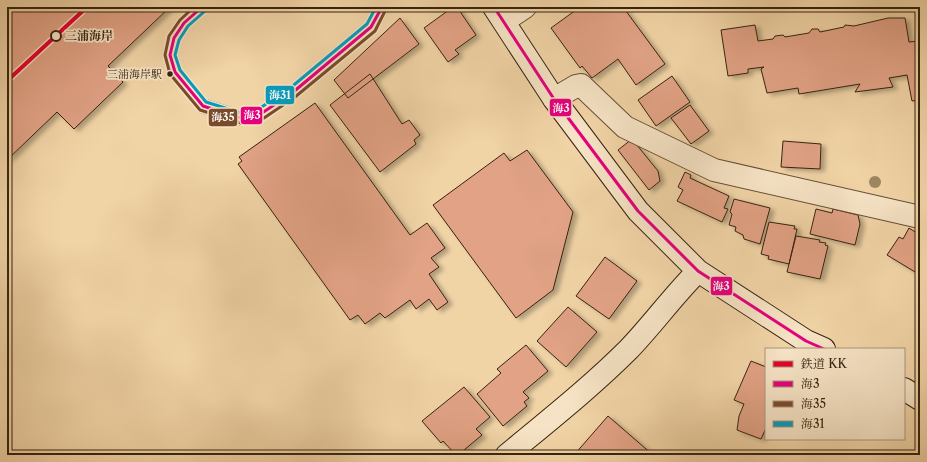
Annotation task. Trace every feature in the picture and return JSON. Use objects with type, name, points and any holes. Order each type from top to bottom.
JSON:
[{"type":"street","points":[[525,7],[499,14],[554,99],[638,211],[698,271],[806,341],[822,348]]},
{"type":"street","points":[[554,99],[576,86],[581,85],[625,127],[714,170],[920,217]]},
{"type":"street","points":[[507,455],[586,389],[630,348],[678,291],[698,271]]},
{"type":"street","points":[[905,390],[920,398]]},
{"type":"lane","points":[[202,7],[184,23],[174,38],[170,55],[175,72],[203,106],[241,118],[262,113],[292,93],[372,27],[382,7]]},
{"type":"building","points":[[7,7],[170,7],[108,66],[123,82],[74,129],[57,112],[7,160]]},
{"type":"building","points":[[453,7],[457,7],[476,35],[455,50],[459,54],[448,62],[424,28]]},
{"type":"building","points":[[580,7],[623,7],[665,64],[636,85],[618,59],[592,78],[582,66],[580,68],[551,28]]},
{"type":"building","points":[[400,18],[419,44],[348,98],[334,80]]},
{"type":"building","points":[[888,18],[905,18],[909,42],[920,41],[920,100],[912,101],[907,75],[889,78],[893,87],[855,92],[860,84],[799,94],[798,88],[767,93],[761,69],[764,67],[748,69],[748,73],[728,76],[721,30],[755,25],[758,41],[773,39],[775,36],[783,35],[785,37],[809,33],[812,29],[818,29],[820,32],[844,27],[845,25],[854,26]]},
{"type":"building","points":[[370,74],[402,124],[409,120],[420,135],[414,140],[416,144],[380,172],[330,105]]},
{"type":"building","points":[[672,76],[690,102],[656,126],[638,100]]},
{"type":"building","points":[[315,103],[410,235],[427,223],[445,248],[431,258],[439,267],[429,274],[448,302],[437,310],[429,299],[416,309],[410,300],[385,318],[380,313],[365,324],[358,315],[350,320],[238,164],[242,161],[239,157]]},
{"type":"building","points":[[690,105],[709,131],[691,144],[671,118]]},
{"type":"building","points":[[632,139],[658,171],[660,181],[649,190],[618,150]]},
{"type":"building","points":[[783,141],[821,144],[820,169],[781,167]]},
{"type":"building","points":[[527,150],[573,212],[553,290],[516,318],[433,205],[504,153],[510,161]]},
{"type":"building","points":[[685,172],[691,175],[690,178],[729,196],[724,208],[728,209],[722,222],[677,201],[683,190],[678,187]]},
{"type":"building","points":[[734,199],[770,208],[760,244],[744,239],[743,235],[735,231],[736,227],[729,225],[732,214],[730,212]]},
{"type":"building","points":[[816,209],[832,213],[833,209],[858,215],[860,224],[855,245],[810,234]]},
{"type":"building","points":[[769,222],[795,226],[794,229],[797,229],[789,264],[768,259],[769,256],[761,254]]},
{"type":"building","points":[[909,228],[920,235],[920,275],[887,255],[899,237],[903,239]]},
{"type":"building","points":[[796,236],[820,240],[819,242],[826,243],[825,245],[828,246],[820,279],[787,272]]},
{"type":"building","points":[[605,257],[637,281],[609,319],[576,296]]},
{"type":"building","points":[[568,307],[597,332],[566,367],[537,341]]},
{"type":"building","points":[[526,345],[548,371],[523,392],[529,398],[524,402],[527,406],[503,426],[477,394],[501,373],[497,369]]},
{"type":"building","points":[[751,361],[765,367],[765,430],[761,439],[737,430],[739,416],[744,404],[734,400]]},
{"type":"building","points":[[464,387],[490,417],[476,429],[482,435],[458,455],[456,455],[443,441],[441,443],[422,421]]},
{"type":"building","points":[[608,416],[653,455],[574,455]]},
{"type":"rail line","name":"KK","points":[[7,81],[87,7]]},
{"type":"transit line","name":"海35","points":[[194,7],[180,20],[169,36],[165,55],[170,74],[200,110],[241,123],[264,118],[295,97],[375,31],[386,9]]},
{"type":"transit line","name":"海3","points":[[202,7],[184,23],[174,38],[170,55],[175,72],[203,106],[241,118],[262,113],[292,93],[371,27],[382,7]]},
{"type":"transit line","name":"海31","points":[[205,11],[188,26],[179,40],[175,55],[180,70],[206,102],[241,113],[260,108],[289,89],[367,24],[376,7]]},
{"type":"transit line","name":"海3","points":[[494,7],[554,99],[638,211],[698,271],[806,341],[822,348]]},
{"type":"place","name":"三浦海岸","points":[[56,36]]},
{"type":"place","name":"三浦海岸駅","points":[[170,74]]}]
